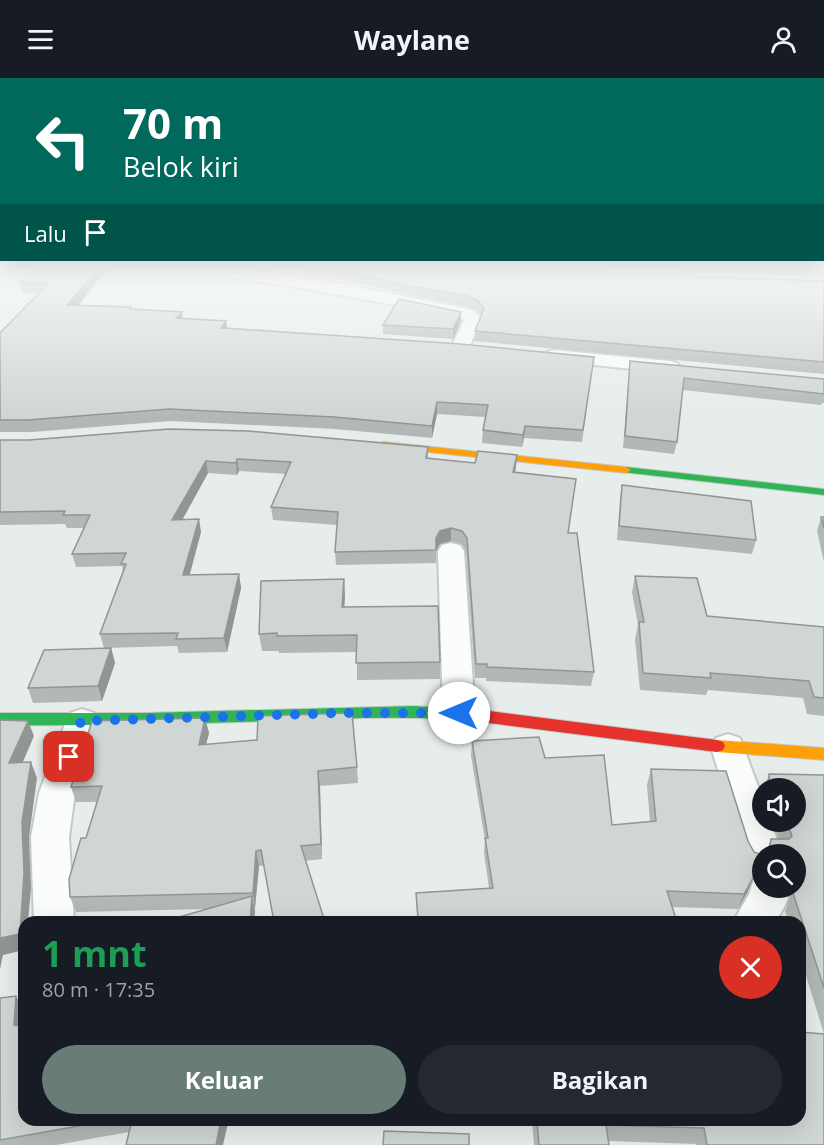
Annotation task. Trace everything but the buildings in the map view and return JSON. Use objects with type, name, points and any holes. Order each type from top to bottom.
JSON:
[{"type":"street","points":[[460,347],[472,320],[471,318]]},
{"type":"street","points":[[437,345],[482,349]]},
{"type":"street","points":[[536,354],[693,369]]},
{"type":"street","points":[[367,443],[497,455],[824,492]]},
{"type":"street","points":[[451,551],[459,713]]},
{"type":"street","points":[[0,720],[81,721],[342,713],[459,713],[728,747],[824,754]]},
{"type":"street","points":[[54,916],[51,837],[57,793],[81,721]]},
{"type":"street","points":[[728,747],[759,844]]},
{"type":"street","points":[[757,916],[769,898]]},
{"type":"traffic: fast","points":[[626,470],[824,492]]},
{"type":"traffic: fast","points":[[0,719],[144,719],[389,712],[489,717]]},
{"type":"traffic: slow","points":[[384,445],[626,470]]},
{"type":"traffic: slow","points":[[717,746],[824,754]]},
{"type":"traffic: jam","points":[[489,717],[717,746]]},
{"type":"route","points":[[69,757],[81,721],[342,713],[459,713]]}]
